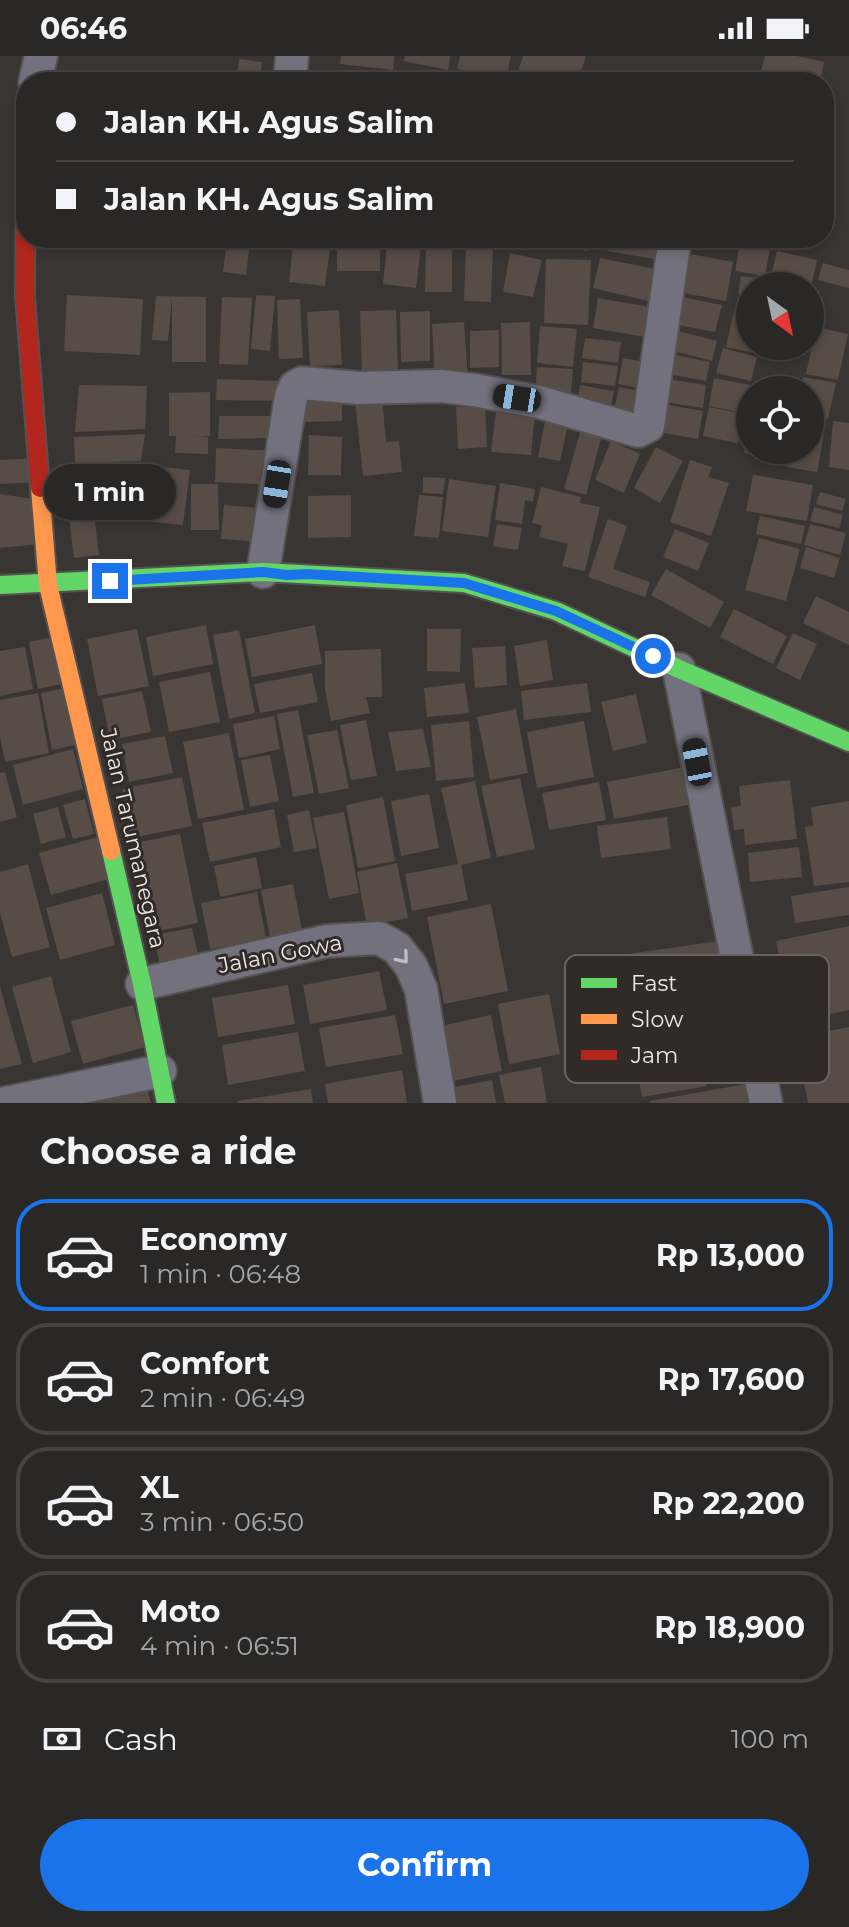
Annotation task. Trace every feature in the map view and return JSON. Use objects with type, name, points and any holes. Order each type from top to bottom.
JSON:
[{"type":"street","name":"Jalan Tarumanegara","points":[[25,248],[25,296],[48,585],[142,984],[166,1103]]},
{"type":"street","points":[[263,572],[291,396],[295,387],[302,383],[359,388],[441,386],[539,402],[638,431],[648,426],[674,248]]},
{"type":"street","points":[[0,585],[263,572],[464,583],[556,611],[679,669],[849,742]]},
{"type":"street","points":[[679,669],[736,955]]},
{"type":"street","name":"Jalan Gowa","points":[[142,984],[327,941],[379,938],[397,948],[411,966],[421,989],[440,1103]]},
{"type":"street","points":[[6,1103],[160,1071]]},
{"type":"street","points":[[762,1083],[766,1103]]},
{"type":"building","points":[[341,56],[394,56],[393,70],[340,64]]},
{"type":"building","points":[[405,56],[450,56],[448,70],[404,61]]},
{"type":"building","points":[[460,56],[511,56],[508,72],[457,69]]},
{"type":"building","points":[[523,56],[586,56],[581,72],[518,71]]},
{"type":"building","points":[[765,56],[797,56],[824,62],[822,72],[761,72]]},
{"type":"building","points":[[239,59],[262,62],[261,72],[237,72]]},
{"type":"building","points":[[226,248],[249,248],[246,275],[223,272]]},
{"type":"building","points":[[293,248],[330,248],[325,286],[289,282]]},
{"type":"building","points":[[337,248],[380,248],[380,271],[337,271]]},
{"type":"building","points":[[387,248],[421,248],[416,288],[383,284]]},
{"type":"building","points":[[426,248],[452,248],[452,292],[425,292]]},
{"type":"building","points":[[466,248],[493,248],[491,302],[464,301]]},
{"type":"building","points":[[607,248],[662,248],[660,260],[607,251]]},
{"type":"building","points":[[739,248],[770,248],[766,272],[735,271]]},
{"type":"building","points":[[777,251],[817,260],[814,272],[772,272]]},
{"type":"building","points":[[510,253],[542,260],[533,297],[503,292]]},
{"type":"building","points":[[685,253],[733,262],[726,301],[678,292]]},
{"type":"building","points":[[600,258],[655,269],[648,301],[593,288]]},
{"type":"building","points":[[546,259],[591,260],[588,325],[544,323]]},
{"type":"building","points":[[823,263],[849,270],[849,288],[824,282],[824,272],[820,272]]},
{"type":"building","points":[[67,295],[143,299],[140,355],[64,351]]},
{"type":"building","points":[[256,295],[275,296],[270,351],[251,349]]},
{"type":"building","points":[[156,296],[206,297],[206,362],[172,362],[172,297],[168,341],[152,340]]},
{"type":"building","points":[[677,296],[722,305],[715,332],[673,324]]},
{"type":"building","points":[[222,297],[252,298],[248,365],[219,364]]},
{"type":"building","points":[[598,298],[650,307],[645,337],[593,328]]},
{"type":"building","points":[[300,299],[303,358],[279,359],[277,300]]},
{"type":"building","points":[[339,310],[342,365],[310,366],[307,312]]},
{"type":"building","points":[[396,310],[398,370],[362,372],[360,311]]},
{"type":"building","points":[[734,310],[736,310],[736,349],[726,347]]},
{"type":"building","points":[[430,311],[430,361],[401,362],[400,312]]},
{"type":"building","points":[[464,322],[468,380],[435,382],[432,324]]},
{"type":"building","points":[[530,322],[531,375],[502,375],[501,323]]},
{"type":"building","points":[[540,326],[577,329],[573,367],[537,363]]},
{"type":"building","points":[[671,329],[717,341],[712,361],[666,349]]},
{"type":"building","points":[[824,329],[848,334],[838,380],[806,374],[809,360],[824,360]]},
{"type":"building","points":[[499,330],[499,367],[470,368],[470,331]]},
{"type":"building","points":[[585,338],[621,342],[618,363],[582,358]]},
{"type":"building","points":[[723,348],[736,351],[736,360],[756,360],[752,376],[736,378],[716,373]]},
{"type":"building","points":[[666,353],[710,362],[706,381],[662,373]]},
{"type":"building","points":[[623,358],[656,364],[651,390],[618,384]]},
{"type":"building","points":[[583,362],[618,366],[615,386],[581,382]]},
{"type":"building","points":[[537,367],[573,369],[571,396],[535,394]]},
{"type":"building","points":[[662,378],[706,385],[703,408],[658,401]]},
{"type":"building","points":[[714,378],[736,382],[736,411],[709,406]]},
{"type":"building","points":[[217,379],[280,381],[280,401],[216,400]]},
{"type":"building","points":[[824,381],[836,383],[828,419],[824,418]]},
{"type":"building","points":[[79,385],[147,386],[145,429],[75,432]]},
{"type":"building","points":[[580,385],[614,391],[610,412],[577,406]]},
{"type":"building","points":[[619,387],[652,394],[646,422],[613,415]]},
{"type":"building","points":[[210,392],[210,436],[194,436],[208,437],[208,454],[175,453],[176,436],[169,436],[169,393]]},
{"type":"building","points":[[382,398],[386,442],[399,441],[402,472],[363,476],[355,401]]},
{"type":"building","points":[[304,400],[342,400],[342,421],[304,422]]},
{"type":"building","points":[[658,403],[703,411],[698,439],[653,431]]},
{"type":"building","points":[[497,404],[535,412],[531,455],[491,452]]},
{"type":"building","points":[[485,406],[487,447],[458,449],[456,407]]},
{"type":"building","points":[[709,407],[736,412],[736,443],[703,436]]},
{"type":"building","points":[[547,412],[569,420],[560,461],[538,457]]},
{"type":"building","points":[[219,416],[272,416],[273,438],[218,439]]},
{"type":"building","points":[[833,421],[849,423],[849,470],[829,467]]},
{"type":"building","points":[[581,429],[602,435],[586,495],[564,489]]},
{"type":"building","points":[[145,434],[141,461],[75,463],[74,437]]},
{"type":"building","points":[[309,435],[342,437],[341,475],[308,475]]},
{"type":"building","points":[[611,441],[640,454],[624,493],[595,480]]},
{"type":"building","points":[[656,447],[683,461],[660,503],[634,488]]},
{"type":"building","points":[[216,448],[277,451],[276,485],[215,482]]},
{"type":"building","points":[[34,458],[35,482],[0,484],[0,460]]},
{"type":"building","points":[[690,460],[712,467],[708,477],[729,483],[711,536],[670,522]]},
{"type":"building","points":[[787,464],[818,464],[817,472],[786,467]]},
{"type":"building","points":[[141,466],[143,507],[111,508],[110,467]]},
{"type":"building","points":[[152,466],[190,470],[183,525],[145,521]]},
{"type":"building","points":[[64,473],[106,473],[104,512],[63,511]]},
{"type":"building","points":[[753,475],[813,485],[807,521],[746,511]]},
{"type":"building","points":[[423,477],[445,478],[443,494],[423,493]]},
{"type":"building","points":[[449,479],[496,486],[488,537],[442,531]]},
{"type":"building","points":[[500,483],[535,489],[533,502],[525,500],[522,524],[495,520]]},
{"type":"building","points":[[191,484],[218,484],[219,530],[191,530]]},
{"type":"building","points":[[541,487],[581,497],[580,503],[600,507],[585,571],[562,566],[568,544],[539,537],[542,525],[532,523]]},
{"type":"building","points":[[820,492],[846,499],[842,511],[816,504]]},
{"type":"building","points":[[0,494],[40,500],[41,544],[0,548]]},
{"type":"building","points":[[351,495],[351,537],[308,538],[308,496]]},
{"type":"building","points":[[419,495],[443,497],[439,538],[414,536]]},
{"type":"building","points":[[224,505],[264,508],[261,542],[221,539]]},
{"type":"building","points":[[814,507],[843,515],[839,528],[810,521]]},
{"type":"building","points":[[94,514],[99,555],[74,558],[69,518]]},
{"type":"building","points":[[760,516],[805,526],[801,544],[756,534]]},
{"type":"building","points":[[608,519],[627,526],[613,569],[650,582],[645,597],[588,577]]},
{"type":"building","points":[[497,524],[522,528],[518,550],[493,546]]},
{"type":"building","points":[[810,524],[846,533],[840,555],[804,545]]},
{"type":"building","points":[[675,529],[709,543],[698,571],[663,557]]},
{"type":"building","points":[[759,538],[800,549],[786,601],[745,590]]},
{"type":"building","points":[[806,547],[840,558],[834,578],[800,568]]},
{"type":"building","points":[[666,569],[724,602],[710,628],[651,595]]},
{"type":"building","points":[[816,596],[849,612],[849,645],[803,623]]},
{"type":"building","points":[[734,609],[787,636],[773,664],[720,637]]},
{"type":"building","points":[[206,625],[213,664],[153,676],[146,637]]},
{"type":"building","points":[[315,625],[322,664],[252,677],[245,639]]},
{"type":"building","points":[[137,629],[149,686],[98,696],[87,639]]},
{"type":"building","points":[[427,629],[461,629],[460,672],[427,671]]},
{"type":"building","points":[[239,630],[255,713],[229,719],[213,635]]},
{"type":"building","points":[[793,633],[817,644],[800,680],[776,668]]},
{"type":"building","points":[[58,636],[67,683],[38,689],[29,642]]},
{"type":"building","points":[[547,640],[553,680],[520,686],[514,646]]},
{"type":"building","points":[[505,646],[507,685],[475,688],[472,648]]},
{"type":"building","points":[[25,647],[33,689],[0,696],[0,651]]},
{"type":"building","points":[[381,649],[382,697],[366,697],[370,713],[331,721],[325,689],[325,651]]},
{"type":"building","points":[[210,672],[220,722],[169,732],[159,682]]},
{"type":"building","points":[[312,673],[318,702],[260,713],[254,684]]},
{"type":"building","points":[[465,683],[469,713],[427,717],[424,688]]},
{"type":"building","points":[[587,683],[591,712],[524,720],[521,691]]},
{"type":"building","points":[[69,687],[80,744],[52,750],[41,693]]},
{"type":"building","points":[[142,691],[151,732],[110,740],[102,699]]},
{"type":"building","points":[[38,693],[49,753],[5,762],[0,736],[0,700]]},
{"type":"building","points":[[636,694],[647,743],[613,751],[601,702]]},
{"type":"building","points":[[516,709],[528,773],[490,780],[477,717]]},
{"type":"building","points":[[298,710],[314,793],[293,797],[277,714]]},
{"type":"building","points":[[274,716],[280,749],[239,758],[233,724]]},
{"type":"building","points":[[366,720],[377,776],[351,780],[340,725]]},
{"type":"building","points":[[469,721],[474,777],[436,781],[431,725]]},
{"type":"building","points":[[584,721],[594,777],[537,788],[527,732]]},
{"type":"building","points":[[423,729],[431,767],[396,771],[388,732]]},
{"type":"building","points":[[337,730],[349,788],[319,794],[307,735]]},
{"type":"building","points":[[229,733],[244,810],[198,819],[183,742]]},
{"type":"building","points":[[165,736],[173,773],[129,782],[122,744]]},
{"type":"building","points":[[73,749],[83,789],[23,805],[13,765]]},
{"type":"building","points":[[270,755],[279,801],[250,807],[241,760]]},
{"type":"building","points":[[685,767],[693,804],[614,819],[607,782]]},
{"type":"building","points":[[5,772],[17,817],[0,822],[0,773]]},
{"type":"building","points":[[182,777],[192,826],[131,838],[122,789]]},
{"type":"building","points":[[520,778],[535,849],[497,857],[481,786]]},
{"type":"building","points":[[790,780],[797,839],[745,845],[744,829],[734,830],[731,807],[741,806],[739,786]]},
{"type":"building","points":[[475,781],[491,858],[461,865],[468,900],[412,911],[405,874],[458,864],[441,788]]},
{"type":"building","points":[[599,782],[606,820],[549,830],[542,793]]},
{"type":"building","points":[[429,794],[439,848],[401,856],[391,801]]},
{"type":"building","points":[[383,797],[395,861],[358,868],[346,805]]},
{"type":"building","points":[[85,799],[94,834],[73,839],[63,805]]},
{"type":"building","points":[[849,801],[849,882],[814,886],[805,827],[813,826],[811,807]]},
{"type":"building","points":[[58,807],[66,837],[41,844],[33,814]]},
{"type":"building","points":[[274,809],[281,847],[210,862],[202,823]]},
{"type":"building","points":[[309,810],[317,848],[294,852],[287,815]]},
{"type":"building","points":[[344,812],[359,893],[329,899],[313,818]]},
{"type":"building","points":[[667,817],[671,849],[601,858],[597,826]]},
{"type":"building","points":[[180,834],[198,923],[153,932],[135,843]]},
{"type":"building","points":[[98,837],[109,879],[51,895],[39,853]]},
{"type":"building","points":[[799,847],[802,877],[750,882],[748,853]]},
{"type":"building","points":[[256,857],[262,888],[220,897],[214,866]]},
{"type":"building","points":[[397,863],[408,918],[367,926],[357,872]]},
{"type":"building","points":[[28,864],[50,947],[12,957],[0,913],[0,872]]},
{"type":"building","points":[[293,884],[304,941],[272,948],[261,890]]},
{"type":"building","points":[[849,887],[849,915],[795,923],[791,896]]},
{"type":"building","points":[[257,892],[266,938],[210,949],[201,903]]},
{"type":"building","points":[[102,893],[115,945],[60,960],[46,908]]},
{"type":"building","points":[[491,904],[508,991],[444,1004],[427,917]]},
{"type":"building","points":[[849,926],[849,1010],[829,1014],[829,955],[779,955],[776,941]]},
{"type":"building","points":[[192,928],[200,964],[161,972],[154,935]]},
{"type":"building","points":[[719,941],[721,955],[628,955]]},
{"type":"building","points":[[379,971],[387,1010],[310,1024],[303,985]]},
{"type":"building","points":[[51,976],[71,1052],[33,1063],[12,987]]},
{"type":"building","points":[[288,985],[295,1024],[218,1037],[212,998]]},
{"type":"building","points":[[0,987],[22,1064],[0,1069]]},
{"type":"building","points":[[549,994],[560,1054],[509,1064],[498,1004]]},
{"type":"building","points":[[133,1005],[145,1047],[83,1064],[71,1021]]},
{"type":"building","points":[[395,1015],[403,1054],[326,1067],[319,1028]]},
{"type":"building","points":[[491,1015],[502,1071],[447,1082],[436,1027]]},
{"type":"building","points":[[849,1027],[849,1103],[808,1103],[804,1083],[829,1083],[829,1031]]},
{"type":"building","points":[[298,1032],[305,1071],[228,1085],[222,1045]]},
{"type":"building","points":[[541,1067],[547,1103],[505,1103],[499,1075]]},
{"type":"building","points":[[402,1070],[407,1103],[328,1103],[325,1084]]},
{"type":"building","points":[[492,1080],[496,1103],[458,1103],[455,1087]]},
{"type":"building","points":[[145,1081],[151,1103],[94,1103],[92,1096]]},
{"type":"building","points":[[640,1083],[706,1083],[707,1086],[642,1097]]},
{"type":"building","points":[[746,1084],[749,1103],[650,1103],[650,1101]]},
{"type":"building","points":[[311,1089],[313,1103],[237,1101]]},
{"type":"traffic: fast","points":[[0,585],[263,572],[464,583],[556,611],[679,669],[849,742]]},
{"type":"traffic: fast","points":[[111,851],[166,1103]]},
{"type":"traffic: slow","points":[[40,488],[48,585],[111,851]]},
{"type":"traffic: jam","points":[[25,248],[25,296],[40,488]]},
{"type":"route","points":[[110,581],[263,572],[464,583],[556,611],[653,656]]}]
